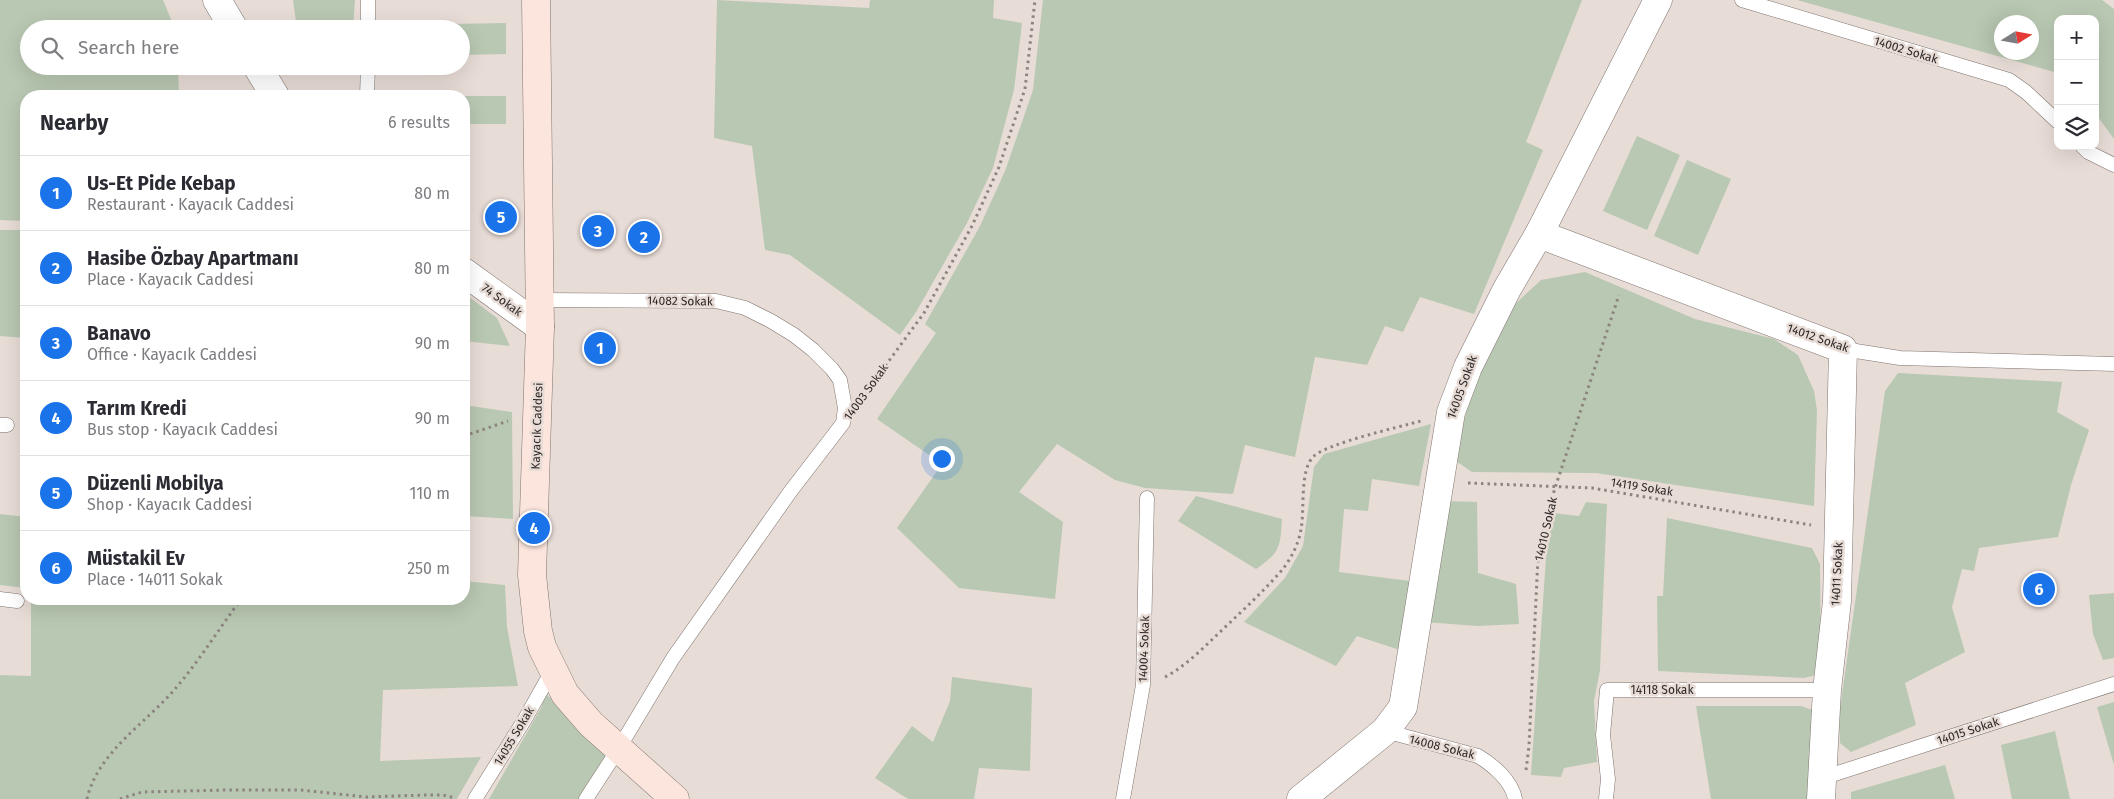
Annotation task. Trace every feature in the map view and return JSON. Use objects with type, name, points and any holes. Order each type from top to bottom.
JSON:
[{"type":"main road","name":"Kayacık Caddesi","points":[[536,0],[540,327],[532,575],[538,631],[542,647],[552,671],[565,694],[591,724],[675,799]]},
{"type":"street","points":[[218,0],[229,20]]},
{"type":"street","name":"14005 Sokak","points":[[1301,799],[1385,731],[1403,707],[1451,412],[1468,366],[1507,289],[1539,234],[1658,0]]},
{"type":"street","points":[[262,75],[271,90]]},
{"type":"street","name":"14012 Sokak","points":[[1539,234],[1628,266],[1843,349]]},
{"type":"street","name":"74 Sokak","points":[[470,276],[540,327]]},
{"type":"street","name":"14011 Sokak","points":[[1821,788],[1840,530],[1843,349]]},
{"type":"lane","points":[[368,0],[368,20]]},
{"type":"lane","name":"14002 Sokak","points":[[1742,0],[2009,80],[2026,92],[2054,118]]},
{"type":"lane","points":[[367,90],[368,75]]},
{"type":"lane","points":[[2086,150],[2114,165]]},
{"type":"lane","name":"14082 Sokak","points":[[540,300],[716,301],[745,308],[794,335],[814,350],[832,369],[840,380],[843,394],[845,408],[843,423]]},
{"type":"lane","name":"14012 Sokak","points":[[1843,349],[1900,358],[2114,364]]},
{"type":"lane","name":"14003 Sokak","points":[[586,799],[673,658],[790,492],[843,423]]},
{"type":"lane","name":"14004 Sokak","points":[[1123,799],[1143,685],[1147,498]]},
{"type":"lane","points":[[0,599],[17,601]]},
{"type":"lane","name":"14055 Sokak","points":[[475,799],[525,719],[552,671]]},
{"type":"lane","name":"14015 Sokak","points":[[1821,788],[2114,684]]},
{"type":"lane","name":"14118 Sokak","points":[[1606,799],[1608,779],[1603,735],[1607,690],[1828,690]]},
{"type":"lane","name":"14008 Sokak","points":[[1385,731],[1478,756],[1490,763],[1514,796]]},
{"type":"path","name":"14003 Sokak","points":[[843,423],[924,314],[972,226],[999,167],[1025,88],[1035,0]]},
{"type":"path","name":"14010 Sokak","points":[[1514,796],[1525,776],[1528,763],[1538,557],[1546,518],[1628,266]]},
{"type":"path","points":[[470,434],[537,411]]},
{"type":"path","points":[[1143,685],[1167,676],[1189,661],[1282,570],[1290,558],[1301,530],[1305,478],[1312,457],[1328,448],[1451,412]]},
{"type":"path","name":"14119 Sokak","points":[[1440,481],[1555,488],[1592,488],[1840,530]]},
{"type":"path","points":[[87,799],[93,782],[108,759],[175,689],[237,605]]},
{"type":"path","points":[[120,799],[142,792],[209,790],[300,790],[336,792],[364,798],[443,795],[459,799]]},
{"type":"green space","points":[[0,0],[163,0],[171,20],[20,20],[20,75],[178,75],[179,90],[20,90],[20,221],[0,220]]},
{"type":"green space","points":[[293,0],[355,0],[354,20],[296,20]]},
{"type":"green space","points":[[717,0],[869,8],[870,0],[994,0],[993,18],[1022,23],[1014,90],[993,168],[967,223],[916,312],[900,335],[790,255],[765,250],[752,146],[714,138]]},
{"type":"green space","points":[[1043,0],[1582,0],[1526,142],[1543,150],[1474,314],[1420,297],[1403,332],[1385,326],[1367,365],[1315,357],[1295,457],[1245,445],[1233,494],[1145,488],[1115,480],[1057,444],[1019,492],[1063,522],[1055,599],[959,588],[897,528],[942,464],[877,419],[936,333],[925,324],[980,226],[1005,171],[1033,90]]},
{"type":"green space","points":[[1797,0],[2102,0],[2114,9],[2114,139],[2099,118],[2099,15],[2054,15],[2054,72],[2012,60],[2039,60],[2039,15],[1994,15],[1994,55]]},
{"type":"green space","points":[[506,23],[506,54],[470,55],[470,24]]},
{"type":"green space","points":[[470,96],[506,96],[506,124],[470,124]]},
{"type":"green space","points":[[1637,136],[1680,155],[1647,230],[1603,211]]},
{"type":"green space","points":[[1687,160],[1731,179],[1698,255],[1654,236]]},
{"type":"green space","points":[[0,230],[20,230],[20,338],[0,336]]},
{"type":"green space","points":[[1585,272],[1695,319],[1774,339],[1798,355],[1814,391],[1817,410],[1814,506],[1596,473],[1472,472],[1453,459],[1477,375],[1512,307],[1541,280]]},
{"type":"green space","points":[[470,298],[497,318],[510,346],[470,342]]},
{"type":"green space","points":[[1898,373],[2062,382],[2057,412],[2089,430],[2071,485],[2058,537],[1979,548],[1974,571],[1962,569],[1952,607],[1965,652],[1905,683],[1916,725],[1851,752],[1840,743],[1839,716],[1885,391]]},
{"type":"green space","points":[[470,406],[512,412],[513,519],[470,516]]},
{"type":"green space","points":[[1431,424],[1419,486],[1372,479],[1368,511],[1344,509],[1339,572],[1410,581],[1400,650],[1357,636],[1336,666],[1244,622],[1285,578],[1303,546],[1314,467],[1324,454]]},
{"type":"green space","points":[[1196,496],[1282,519],[1279,544],[1274,554],[1256,569],[1178,521]]},
{"type":"green space","points":[[1445,501],[1477,502],[1478,573],[1516,584],[1519,624],[1478,626],[1424,622]]},
{"type":"green space","points":[[1586,502],[1607,504],[1600,670],[1594,701],[1597,762],[1564,768],[1561,777],[1531,775],[1546,558],[1553,513],[1579,516]]},
{"type":"green space","points":[[0,514],[20,516],[20,587],[0,585]]},
{"type":"green space","points":[[1667,518],[1812,548],[1820,564],[1821,674],[1804,678],[1658,671],[1657,596],[1663,596]]},
{"type":"green space","points":[[470,582],[505,585],[507,627],[518,686],[383,690],[380,761],[481,757],[457,799],[0,799],[0,675],[31,676],[31,605],[470,605]]},
{"type":"green space","points":[[2114,593],[2114,658],[2103,660],[2093,634],[2089,595]]},
{"type":"green space","points":[[952,677],[1032,688],[1030,771],[979,768],[974,799],[908,799],[875,778],[912,726],[933,742],[950,701]]},
{"type":"green space","points":[[546,694],[610,753],[579,799],[489,799],[541,708]]},
{"type":"green space","points":[[2114,702],[2114,765],[2097,707]]},
{"type":"green space","points":[[1696,706],[1801,706],[1812,710],[1809,799],[1711,799]]},
{"type":"green space","points":[[2055,731],[2070,799],[2012,799],[2001,745]]},
{"type":"green space","points":[[1945,765],[1955,799],[1851,799],[1851,792]]},
{"type":"place","name":"Düzenli Mobilya","points":[[501,217]]},
{"type":"place","name":"Banavo","points":[[598,231]]},
{"type":"place","name":"Hasibe Özbay Apartmanı","points":[[644,237]]},
{"type":"place","name":"Us-Et Pide Kebap","points":[[600,348]]},
{"type":"place","name":"Tarım Kredi","points":[[534,528]]},
{"type":"place","name":"Müstakil Ev","points":[[2039,589]]}]
